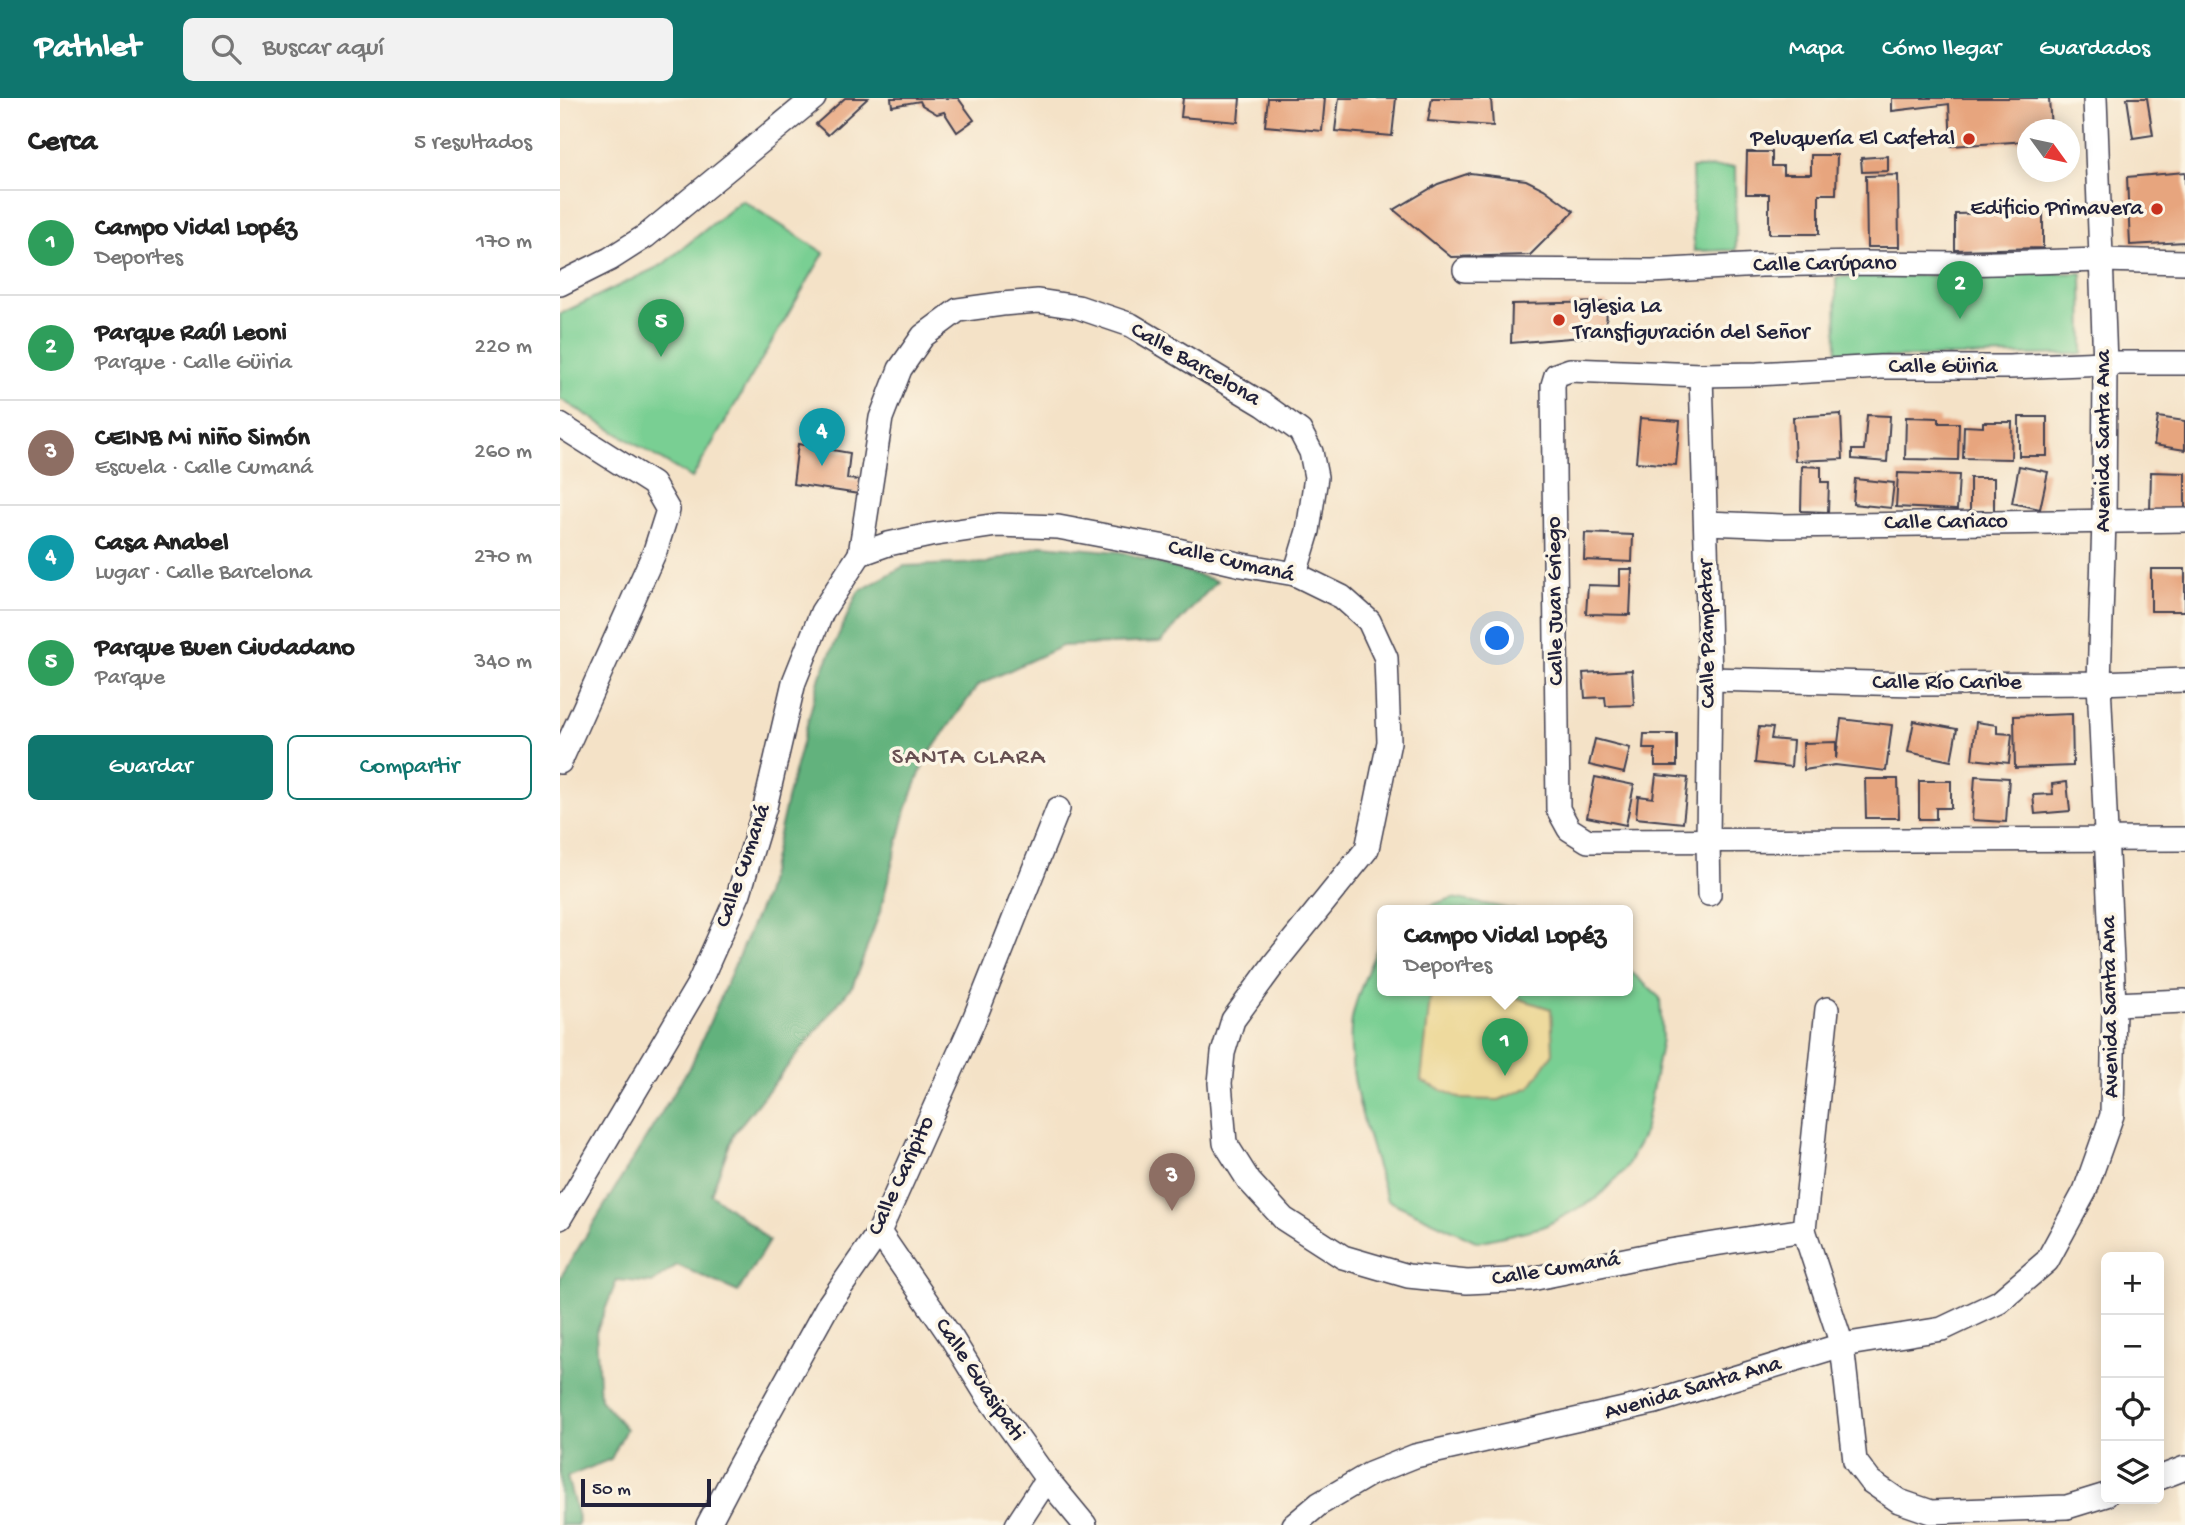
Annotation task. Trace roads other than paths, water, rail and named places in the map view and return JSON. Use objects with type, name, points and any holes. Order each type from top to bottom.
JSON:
[{"type":"street","points":[[764,139],[790,98]]},
{"type":"street","points":[[560,284],[610,259],[646,236],[814,98]]},
{"type":"street","name":"Avenida Santa Ana","points":[[1294,1525],[1319,1504],[1370,1474],[1415,1456],[1655,1402],[1842,1345],[1942,1329],[1999,1301],[2047,1261],[2085,1191],[2112,1115],[2114,1004],[2099,683],[2105,363],[2095,98]]},
{"type":"street","name":"Calle Carúpano","points":[[1465,270],[1652,271],[1774,265],[2101,260],[2185,262]]},
{"type":"street","name":"Calle Barcelona","points":[[860,554],[881,418],[900,369],[915,347],[923,336],[958,310],[1038,301],[1078,307],[1131,325],[1264,405],[1300,431],[1311,452],[1316,477],[1308,531],[1295,574]]},
{"type":"street","name":"Calle Güiria","points":[[1701,374],[1757,374],[1880,367],[2185,363]]},
{"type":"street","name":"Calle Juan Griego","points":[[1701,374],[1570,370],[1556,375],[1553,385],[1558,808],[1569,829],[1588,841],[1708,841]]},
{"type":"street","name":"Calle Pampatar","points":[[1701,374],[1710,678],[1709,894]]},
{"type":"street","points":[[560,425],[653,484],[668,510],[655,551],[560,762]]},
{"type":"street","name":"Calle Cariaco","points":[[1706,523],[1783,526],[2185,520]]},
{"type":"street","name":"Calle Cumaná","points":[[560,1218],[698,985],[738,893],[765,807],[794,682],[822,612],[860,554],[888,544],[930,535],[997,525],[1058,527],[1295,574],[1342,597],[1369,621],[1387,659],[1389,743],[1367,849],[1274,964],[1233,1020],[1223,1053],[1220,1083],[1225,1143],[1249,1181],[1284,1219],[1343,1257],[1408,1276],[1467,1282],[1531,1279],[1669,1251],[1804,1230]]},
{"type":"street","name":"Calle Río Caribe","points":[[1710,678],[1916,684],[2185,680]]},
{"type":"street","name":"Calle Caripito","points":[[708,1525],[827,1307],[878,1232],[974,1022],[1058,809]]},
{"type":"street","points":[[1708,841],[2185,839]]},
{"type":"street","points":[[2114,1004],[2185,1001]]},
{"type":"street","points":[[1827,1009],[1822,1078],[1814,1119],[1804,1230],[1842,1345],[1855,1461],[1870,1481],[1899,1501],[1931,1513],[2067,1507],[2101,1497]]},
{"type":"street","name":"Calle Guasipati","points":[[878,1232],[951,1337],[988,1396],[1047,1479],[1085,1525]]},
{"type":"street","points":[[2164,1476],[2185,1468]]},
{"type":"street","points":[[1017,1525],[1047,1479]]},
{"type":"place","name":"Peluquería El Cafetal","points":[[1969,139]]},
{"type":"place","name":"Edificio Primavera","points":[[2157,209]]},
{"type":"place","name":"Parque Raúl Leoni","points":[[1960,319]]},
{"type":"place","name":"Iglesia La Transfiguración del Señor","points":[[1559,320]]},
{"type":"place","name":"Parque Buen Ciudadano","points":[[661,357]]},
{"type":"place","name":"Casa Anabel","points":[[822,466]]},
{"type":"place","name":"Campo Vidal Lopéz","points":[[1505,1076]]},
{"type":"place","name":"CEINB Mi niño Simón","points":[[1172,1211]]},
{"type":"district","name":"SANTA CLARA","points":[[969,758]]}]
